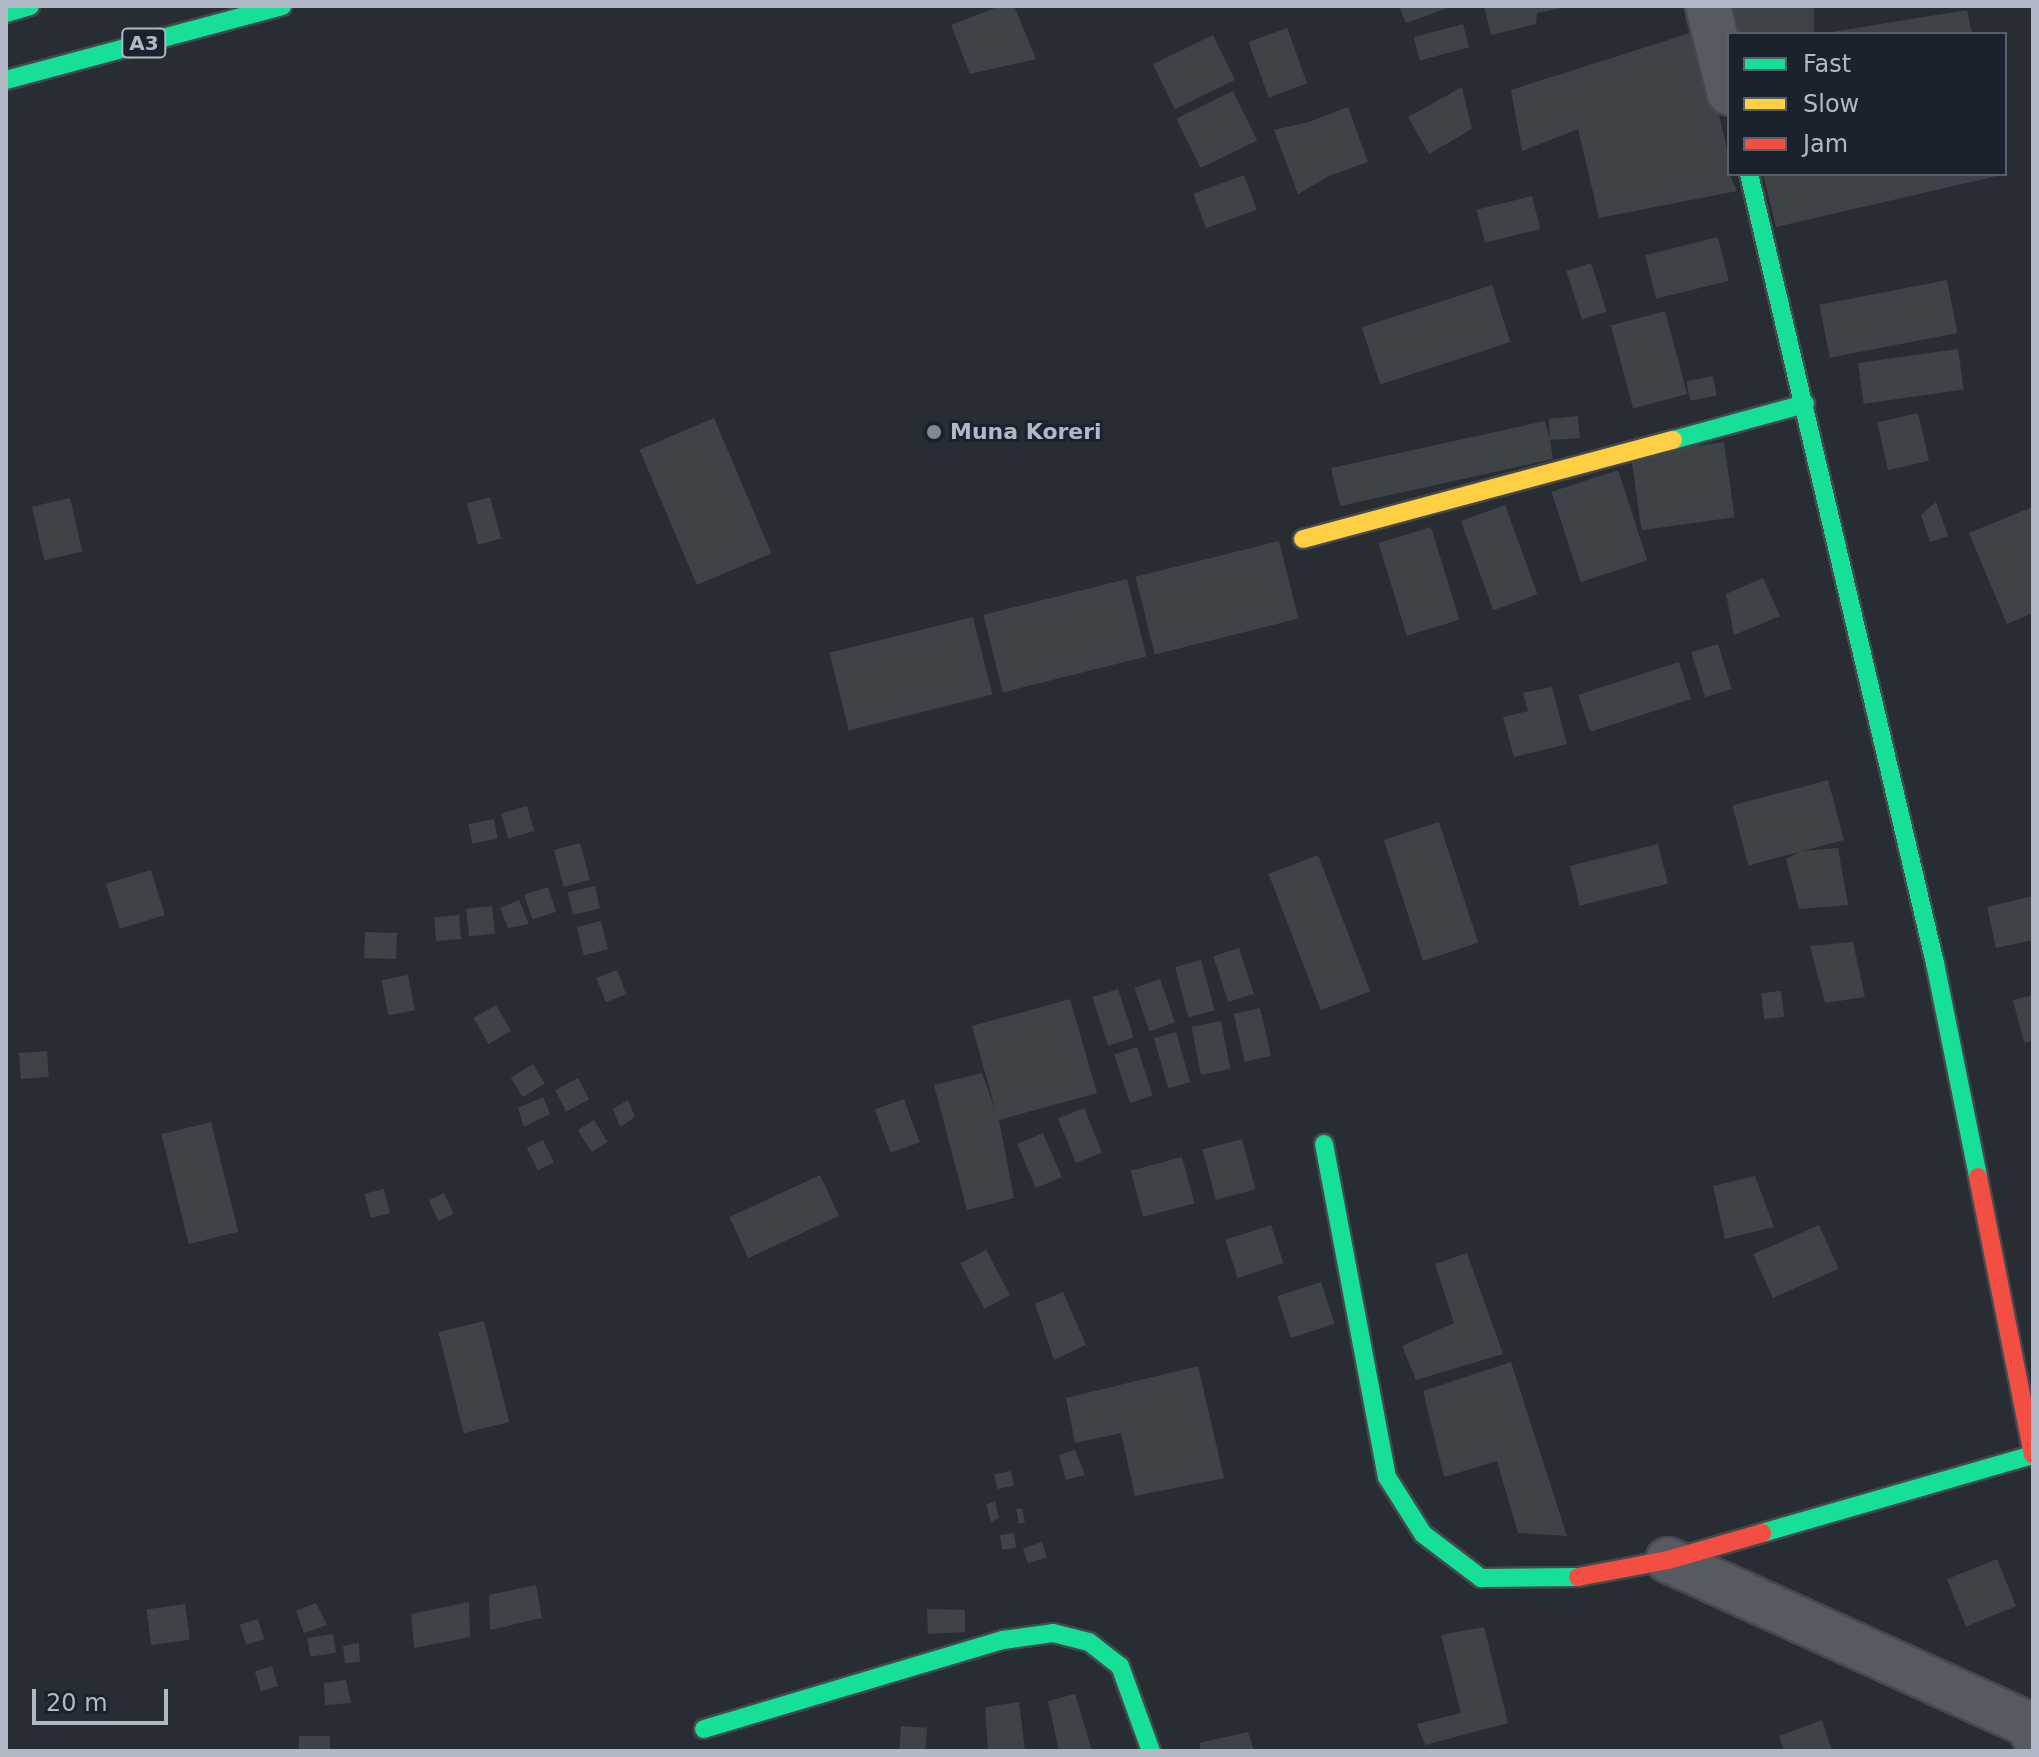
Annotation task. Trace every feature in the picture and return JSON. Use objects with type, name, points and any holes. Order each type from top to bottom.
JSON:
[{"type":"main road","points":[[6,13],[30,6]]},
{"type":"main road","name":"A3","points":[[6,80],[282,6]]},
{"type":"main road","points":[[1324,1144],[1360,1348],[1387,1477],[1423,1534],[1481,1578],[1575,1578],[1668,1560],[2033,1455],[1935,963],[1749,176]]},
{"type":"main road","points":[[1303,539],[1805,404]]},
{"type":"main road","points":[[704,1729],[1003,1640],[1053,1633],[1089,1642],[1120,1666],[1151,1751]]},
{"type":"street","points":[[1708,6],[1727,84]]},
{"type":"street","points":[[1668,1560],[2032,1727]]},
{"type":"building","points":[[1000,6],[1014,6],[1036,59],[970,74],[951,25]]},
{"type":"building","points":[[1399,6],[1453,6],[1406,23]]},
{"type":"building","points":[[1484,6],[1567,7],[1537,13],[1536,24],[1491,35]]},
{"type":"building","points":[[1732,6],[1814,6],[1814,32],[1732,32]]},
{"type":"building","points":[[1967,10],[1972,32],[1832,32]]},
{"type":"building","points":[[1463,24],[1469,47],[1420,60],[1414,37]]},
{"type":"building","points":[[1287,28],[1307,83],[1269,97],[1248,42]]},
{"type":"building","points":[[1706,28],[1714,93],[1727,149],[1727,176],[1730,176],[1737,191],[1599,218],[1578,129],[1522,151],[1511,90]]},
{"type":"building","points":[[1213,35],[1235,80],[1175,109],[1153,64]]},
{"type":"building","points":[[1462,87],[1472,129],[1429,154],[1408,117]]},
{"type":"building","points":[[1233,91],[1257,140],[1200,168],[1176,119]]},
{"type":"building","points":[[1348,107],[1368,162],[1329,176],[1298,194],[1274,130],[1309,122]]},
{"type":"building","points":[[1244,175],[1257,210],[1206,228],[1193,193]]},
{"type":"building","points":[[1763,176],[1997,176],[1776,227]]},
{"type":"building","points":[[1532,196],[1540,229],[1485,243],[1477,210]]},
{"type":"building","points":[[1718,237],[1729,281],[1656,299],[1645,255]]},
{"type":"building","points":[[1591,263],[1607,312],[1582,320],[1566,271]]},
{"type":"building","points":[[1947,280],[1957,333],[1830,358],[1819,305]]},
{"type":"building","points":[[1492,285],[1511,342],[1380,384],[1362,327]]},
{"type":"building","points":[[1665,311],[1687,394],[1633,409],[1611,325]]},
{"type":"building","points":[[1958,349],[1964,390],[1864,404],[1858,363]]},
{"type":"building","points":[[1713,376],[1717,396],[1690,401],[1686,381]]},
{"type":"building","points":[[1918,413],[1929,461],[1888,470],[1877,422]]},
{"type":"building","points":[[1578,416],[1580,438],[1550,440],[1549,419]]},
{"type":"building","points":[[714,418],[771,553],[697,585],[639,450]]},
{"type":"building","points":[[1545,421],[1553,459],[1340,506],[1331,468]]},
{"type":"building","points":[[1724,442],[1735,517],[1641,530],[1631,455]]},
{"type":"building","points":[[1618,470],[1647,560],[1581,582],[1551,492]]},
{"type":"building","points":[[490,497],[501,539],[478,545],[467,503]]},
{"type":"building","points":[[70,498],[82,552],[44,560],[32,507]]},
{"type":"building","points":[[1936,502],[1948,536],[1930,542],[1921,515]]},
{"type":"building","points":[[1505,505],[1537,594],[1493,610],[1461,521]]},
{"type":"building","points":[[2032,507],[2033,613],[2007,624],[1969,533]]},
{"type":"building","points":[[1431,527],[1459,620],[1407,636],[1378,543]]},
{"type":"building","points":[[1279,541],[1298,619],[1155,654],[1135,577]]},
{"type":"building","points":[[1763,578],[1780,616],[1734,635],[1726,594]]},
{"type":"building","points":[[1127,579],[1146,657],[1003,692],[983,615]]},
{"type":"building","points":[[973,617],[992,695],[849,730],[829,653]]},
{"type":"building","points":[[1718,644],[1732,689],[1705,697],[1691,652]]},
{"type":"building","points":[[1679,662],[1691,699],[1590,732],[1578,695]]},
{"type":"building","points":[[1552,687],[1567,744],[1514,757],[1503,717],[1528,711],[1523,693]]},
{"type":"building","points":[[1828,780],[1844,840],[1748,866],[1732,806]]},
{"type":"building","points":[[527,806],[534,831],[508,838],[501,813]]},
{"type":"building","points":[[494,819],[498,839],[472,844],[468,824]]},
{"type":"building","points":[[1439,822],[1478,943],[1423,961],[1384,840]]},
{"type":"building","points":[[580,843],[590,880],[564,887],[554,850]]},
{"type":"building","points":[[1658,844],[1668,884],[1580,906],[1570,866]]},
{"type":"building","points":[[1838,848],[1848,905],[1799,909],[1786,859],[1801,851]]},
{"type":"building","points":[[1318,855],[1370,991],[1321,1010],[1269,874]]},
{"type":"building","points":[[151,870],[165,915],[120,929],[106,884]]},
{"type":"building","points":[[595,886],[600,908],[573,915],[568,892]]},
{"type":"building","points":[[548,887],[556,912],[532,919],[524,895]]},
{"type":"building","points":[[2033,896],[2033,940],[1996,948],[1987,907]]},
{"type":"building","points":[[519,900],[529,924],[508,928],[500,908]]},
{"type":"building","points":[[492,906],[495,934],[469,937],[466,909]]},
{"type":"building","points":[[459,915],[461,939],[436,941],[434,917]]},
{"type":"building","points":[[601,921],[608,949],[584,955],[577,927]]},
{"type":"building","points":[[365,932],[397,933],[396,959],[364,958]]},
{"type":"building","points":[[1853,942],[1865,997],[1825,1003],[1810,946]]},
{"type":"building","points":[[1239,948],[1254,994],[1228,1002],[1213,956]]},
{"type":"building","points":[[1201,960],[1214,1010],[1188,1017],[1175,967]]},
{"type":"building","points":[[617,970],[626,994],[606,1002],[596,978]]},
{"type":"building","points":[[408,975],[415,1010],[388,1015],[381,980]]},
{"type":"building","points":[[1160,979],[1175,1022],[1149,1031],[1134,988]]},
{"type":"building","points":[[1118,989],[1134,1038],[1108,1046],[1092,997]]},
{"type":"building","points":[[1781,991],[1784,1017],[1764,1019],[1761,993]]},
{"type":"building","points":[[2033,995],[2033,1041],[2024,1043],[2013,1000]]},
{"type":"building","points":[[1070,999],[1097,1093],[999,1120],[1014,1198],[967,1210],[934,1085],[982,1073],[996,1112],[972,1026]]},
{"type":"building","points":[[496,1005],[511,1031],[488,1044],[473,1018]]},
{"type":"building","points":[[1260,1008],[1271,1056],[1245,1062],[1234,1014]]},
{"type":"building","points":[[1221,1021],[1230,1069],[1201,1075],[1192,1027]]},
{"type":"building","points":[[1176,1032],[1190,1082],[1168,1088],[1154,1038]]},
{"type":"building","points":[[1137,1047],[1153,1096],[1130,1103],[1114,1054]]},
{"type":"building","points":[[47,1051],[49,1077],[21,1079],[19,1053]]},
{"type":"building","points":[[533,1064],[545,1084],[523,1097],[511,1077]]},
{"type":"building","points":[[578,1078],[589,1099],[566,1111],[555,1090]]},
{"type":"building","points":[[543,1097],[550,1114],[524,1127],[518,1108]]},
{"type":"building","points":[[904,1099],[920,1142],[891,1153],[875,1110]]},
{"type":"building","points":[[628,1100],[635,1117],[620,1127],[613,1109]]},
{"type":"building","points":[[1084,1108],[1102,1153],[1076,1163],[1058,1118]]},
{"type":"building","points":[[594,1120],[608,1142],[592,1152],[578,1130]]},
{"type":"building","points":[[211,1122],[238,1232],[189,1244],[162,1134]]},
{"type":"building","points":[[1043,1133],[1062,1177],[1036,1188],[1017,1144]]},
{"type":"building","points":[[1242,1139],[1255,1189],[1216,1200],[1202,1150]]},
{"type":"building","points":[[543,1140],[554,1162],[538,1170],[527,1148]]},
{"type":"building","points":[[1182,1157],[1194,1203],[1143,1217],[1131,1171]]},
{"type":"building","points":[[820,1175],[839,1216],[748,1258],[729,1217]]},
{"type":"building","points":[[1755,1176],[1774,1227],[1725,1239],[1713,1186]]},
{"type":"building","points":[[384,1189],[390,1213],[371,1218],[365,1194]]},
{"type":"building","points":[[444,1193],[454,1214],[438,1221],[429,1200]]},
{"type":"building","points":[[1271,1225],[1283,1263],[1238,1278],[1225,1240]]},
{"type":"building","points":[[1819,1225],[1839,1269],[1773,1298],[1753,1254]]},
{"type":"building","points":[[986,1250],[1010,1295],[984,1309],[960,1264]]},
{"type":"building","points":[[1467,1253],[1503,1354],[1416,1380],[1402,1346],[1454,1323],[1435,1264]]},
{"type":"building","points":[[1321,1282],[1335,1324],[1291,1338],[1277,1296]]},
{"type":"building","points":[[1063,1292],[1086,1345],[1054,1360],[1035,1304]]},
{"type":"building","points":[[484,1321],[509,1422],[464,1433],[438,1332]]},
{"type":"building","points":[[1511,1362],[1567,1536],[1518,1533],[1497,1461],[1444,1477],[1423,1391]]},
{"type":"building","points":[[1198,1366],[1224,1478],[1135,1496],[1121,1433],[1075,1443],[1066,1398]]},
{"type":"building","points":[[1075,1450],[1085,1475],[1066,1480],[1059,1455]]},
{"type":"building","points":[[1011,1471],[1014,1486],[997,1489],[994,1474]]},
{"type":"building","points":[[995,1501],[999,1518],[991,1522],[986,1505]]},
{"type":"building","points":[[1022,1508],[1025,1523],[1019,1524],[1016,1509]]},
{"type":"building","points":[[1014,1533],[1016,1548],[1002,1550],[1000,1535]]},
{"type":"building","points":[[1042,1542],[1047,1557],[1028,1563],[1023,1548]]},
{"type":"building","points":[[1997,1559],[2016,1606],[1966,1627],[1947,1579]]},
{"type":"building","points":[[536,1585],[542,1618],[490,1630],[489,1595]]},
{"type":"building","points":[[469,1602],[470,1637],[414,1648],[411,1614]]},
{"type":"building","points":[[316,1603],[327,1625],[304,1633],[296,1611]]},
{"type":"building","points":[[185,1604],[190,1640],[151,1645],[146,1609]]},
{"type":"building","points":[[927,1609],[965,1610],[965,1632],[928,1634]]},
{"type":"building","points":[[258,1619],[264,1639],[246,1645],[240,1625]]},
{"type":"building","points":[[1484,1627],[1508,1723],[1425,1745],[1417,1724],[1461,1713],[1441,1635]]},
{"type":"building","points":[[333,1634],[336,1653],[310,1657],[307,1638]]},
{"type":"building","points":[[359,1643],[360,1662],[345,1663],[343,1646]]},
{"type":"building","points":[[272,1666],[278,1686],[261,1691],[255,1671]]},
{"type":"building","points":[[346,1680],[351,1703],[325,1705],[324,1683]]},
{"type":"building","points":[[1075,1694],[1092,1751],[1059,1751],[1048,1701]]},
{"type":"building","points":[[1019,1702],[1025,1751],[988,1751],[985,1707]]},
{"type":"building","points":[[1822,1720],[1832,1751],[1784,1751],[1779,1736]]},
{"type":"building","points":[[901,1726],[927,1728],[925,1751],[899,1751]]},
{"type":"building","points":[[1248,1732],[1254,1751],[1201,1751],[1199,1743]]},
{"type":"building","points":[[299,1736],[330,1736],[330,1751],[299,1751]]},
{"type":"traffic: fast","points":[[6,13],[30,6]]},
{"type":"traffic: fast","points":[[6,80],[282,6]]},
{"type":"traffic: fast","points":[[1749,176],[1935,963],[1978,1177]]},
{"type":"traffic: fast","points":[[1673,440],[1805,404]]},
{"type":"traffic: fast","points":[[1324,1144],[1387,1477],[1423,1534],[1481,1578],[1578,1577]]},
{"type":"traffic: fast","points":[[1762,1533],[2033,1455]]},
{"type":"traffic: fast","points":[[704,1729],[1003,1640],[1053,1633],[1089,1642],[1120,1666],[1151,1751]]},
{"type":"traffic: slow","points":[[1303,539],[1673,440]]},
{"type":"traffic: jam","points":[[1978,1177],[2033,1455]]},
{"type":"traffic: jam","points":[[1578,1577],[1668,1560],[1762,1533]]},
{"type":"place","name":"Muna Koreri","points":[[934,432]]}]
